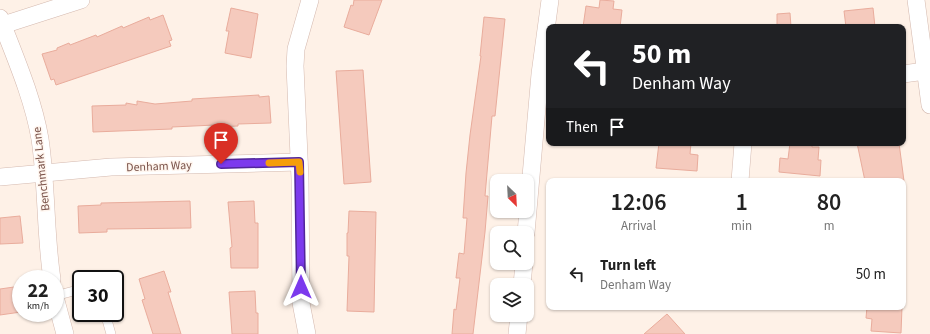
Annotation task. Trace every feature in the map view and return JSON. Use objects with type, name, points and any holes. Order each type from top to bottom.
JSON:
[{"type":"street","points":[[2,22],[56,4],[81,0]]},
{"type":"street","points":[[307,334],[301,303],[299,162],[295,66],[296,49],[310,0]]},
{"type":"street","points":[[548,24],[550,0]]},
{"type":"street","points":[[916,0],[930,105]]},
{"type":"street","name":"Benchmark Lane","points":[[2,22],[32,105],[40,139],[48,253],[51,270]]},
{"type":"street","points":[[527,226],[546,59]]},
{"type":"street","points":[[906,74],[925,71]]},
{"type":"street","points":[[740,178],[743,146]]},
{"type":"street","name":"Denham Way","points":[[0,178],[111,167],[299,162]]},
{"type":"street","points":[[62,322],[65,334]]},
{"type":"street","points":[[517,334],[518,322]]},
{"type":"lane","points":[[108,322],[112,334]]},
{"type":"building","points":[[354,0],[382,0],[369,35],[344,27]]},
{"type":"building","points":[[600,0],[614,1],[613,9],[622,10],[620,24],[583,24],[586,6],[599,8]]},
{"type":"building","points":[[231,8],[258,14],[251,58],[225,53],[229,31],[226,31]]},
{"type":"building","points":[[873,8],[875,24],[846,24],[844,11]]},
{"type":"building","points":[[790,13],[791,24],[777,24],[777,14]]},
{"type":"building","points":[[163,15],[172,40],[169,41],[171,46],[56,85],[54,79],[51,80],[42,54],[57,50],[57,48],[69,43],[70,45],[96,35],[97,37],[122,26],[123,28],[149,17],[150,20]]},
{"type":"building","points":[[484,17],[505,19],[495,116],[492,116],[485,196],[488,196],[485,232],[473,334],[452,334],[454,309],[456,310],[460,278],[456,278],[459,253],[464,254],[467,218],[463,218],[466,173],[481,56]]},
{"type":"building","points":[[363,70],[371,182],[344,184],[336,71]]},
{"type":"building","points":[[259,95],[259,97],[269,96],[271,123],[238,124],[238,126],[215,127],[215,125],[172,127],[172,129],[93,132],[92,106],[126,105],[126,103],[137,105],[137,101],[155,104],[192,101],[192,99]]},
{"type":"building","points":[[659,146],[691,146],[690,154],[698,155],[697,171],[656,168]]},
{"type":"building","points":[[790,146],[819,147],[818,160],[821,160],[820,176],[779,172],[780,158],[788,159]]},
{"type":"building","points":[[858,146],[899,146],[904,178],[864,178]]},
{"type":"building","points":[[190,201],[191,228],[107,229],[107,232],[79,233],[78,206],[101,205],[101,203]]},
{"type":"building","points":[[254,201],[255,223],[258,223],[258,268],[231,268],[230,248],[232,247],[228,202]]},
{"type":"building","points":[[349,211],[376,212],[374,312],[347,311],[349,256],[347,256],[347,233]]},
{"type":"building","points":[[20,216],[23,243],[0,244],[0,218]]},
{"type":"building","points":[[164,271],[171,292],[168,292],[181,334],[153,334],[142,300],[145,299],[139,279]]},
{"type":"building","points":[[12,287],[12,313],[0,315],[0,289]]},
{"type":"building","points":[[255,291],[256,313],[258,313],[258,334],[232,334],[229,292]]},
{"type":"building","points":[[867,310],[902,310],[901,333],[871,331],[872,319],[866,318]]},
{"type":"building","points":[[667,314],[685,334],[644,334]]},
{"type":"slow traffic","points":[[269,163],[299,162],[300,172]]},
{"type":"route","points":[[221,164],[299,162],[301,287]]}]
